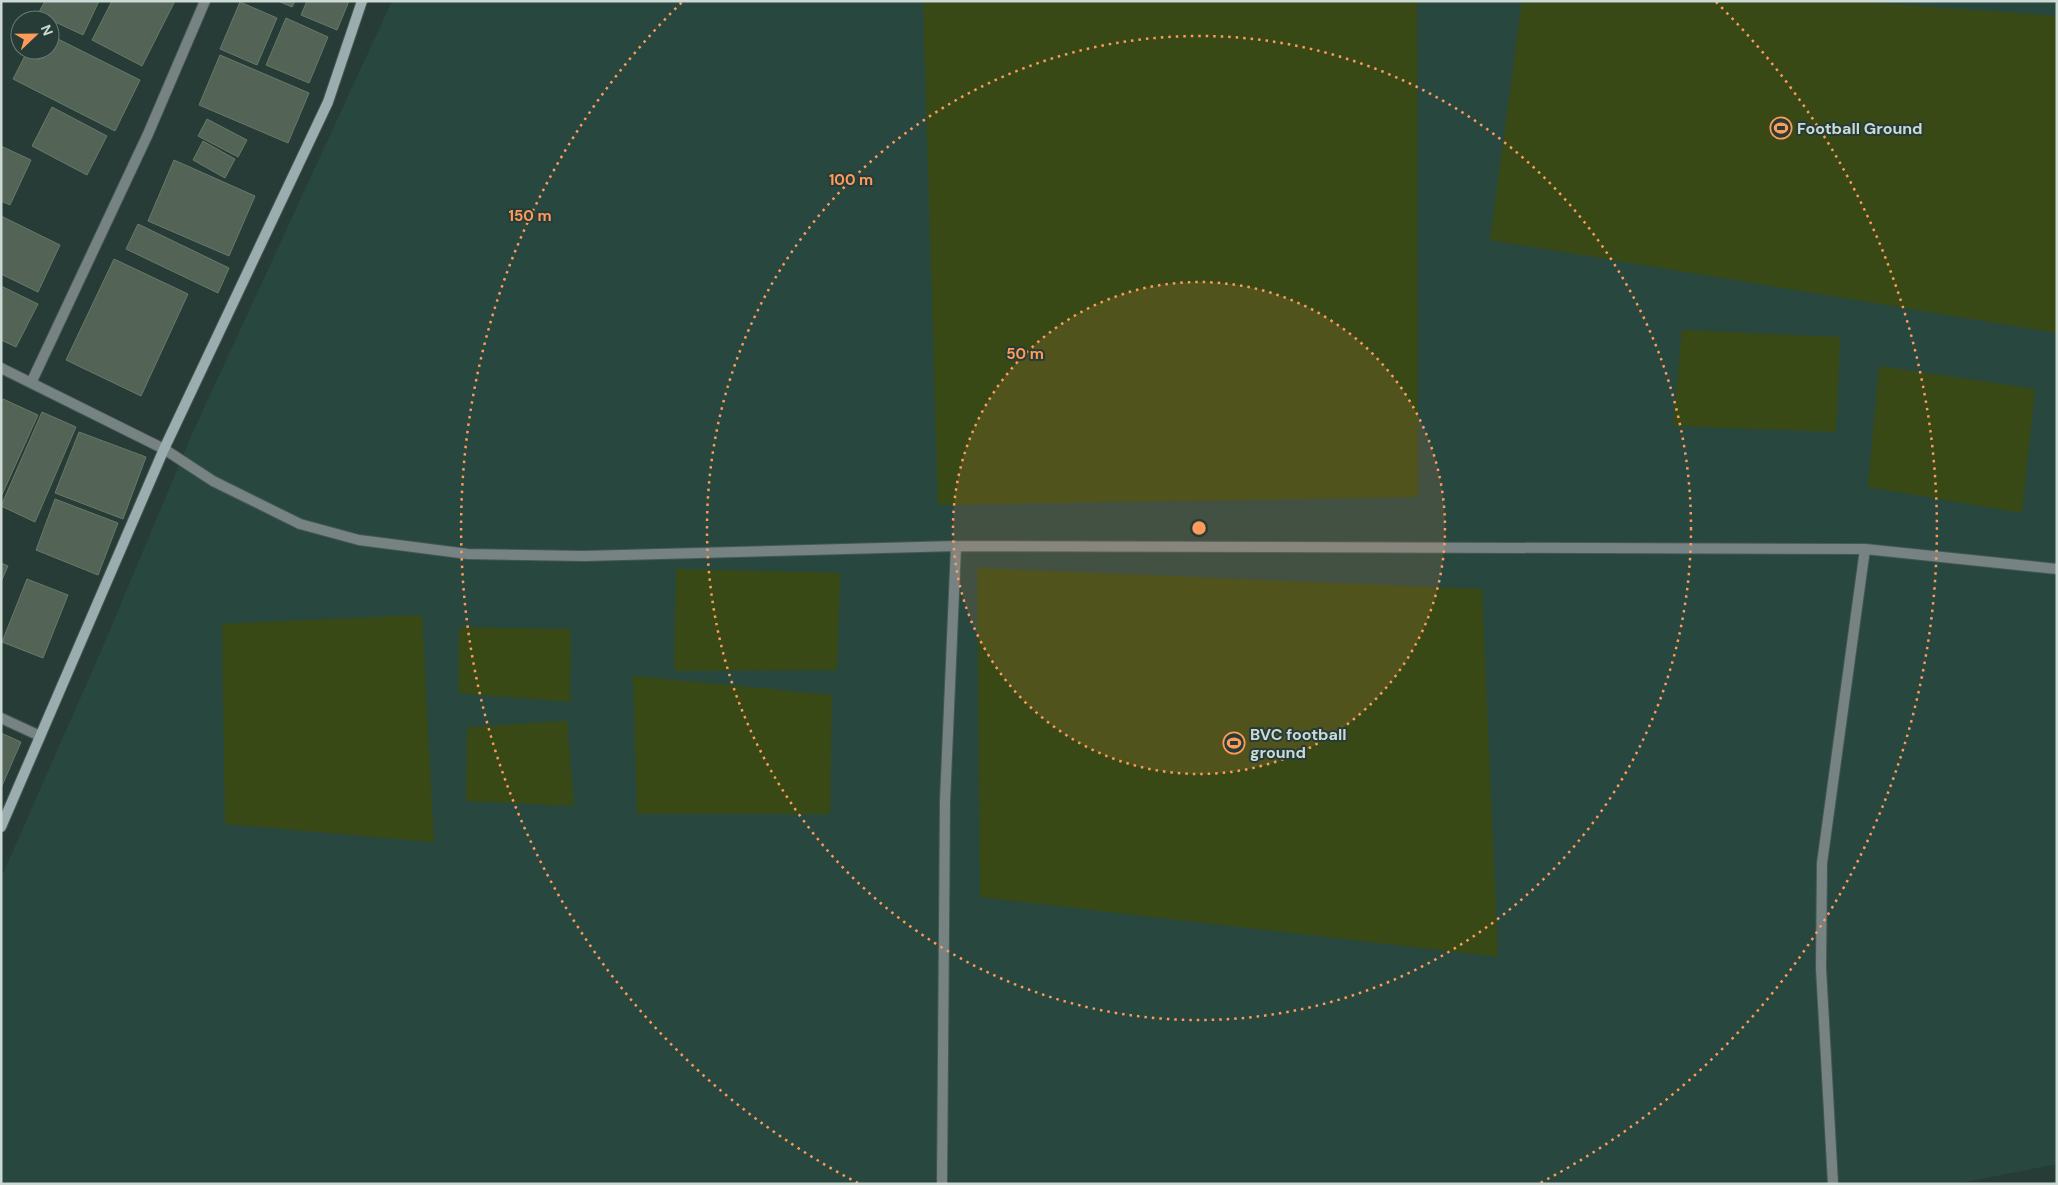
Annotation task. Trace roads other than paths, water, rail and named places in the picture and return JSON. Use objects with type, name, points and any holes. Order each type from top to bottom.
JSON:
[{"type":"street","points":[[31,383],[148,134],[205,1]]},
{"type":"street","points":[[1,827],[164,449],[328,102],[362,1]]},
{"type":"street","points":[[1,368],[164,449],[213,481],[300,524],[359,540],[468,554],[584,556],[956,546],[1864,549],[2057,569]]},
{"type":"street","points":[[942,1184],[945,801],[956,546]]},
{"type":"street","points":[[1833,1184],[1821,968],[1822,863],[1864,549]]},
{"type":"street","points":[[1,718],[40,736]]},
{"type":"place","name":"Football Ground","points":[[1781,128]]},
{"type":"place","name":"BVC football ground","points":[[1234,743]]}]
